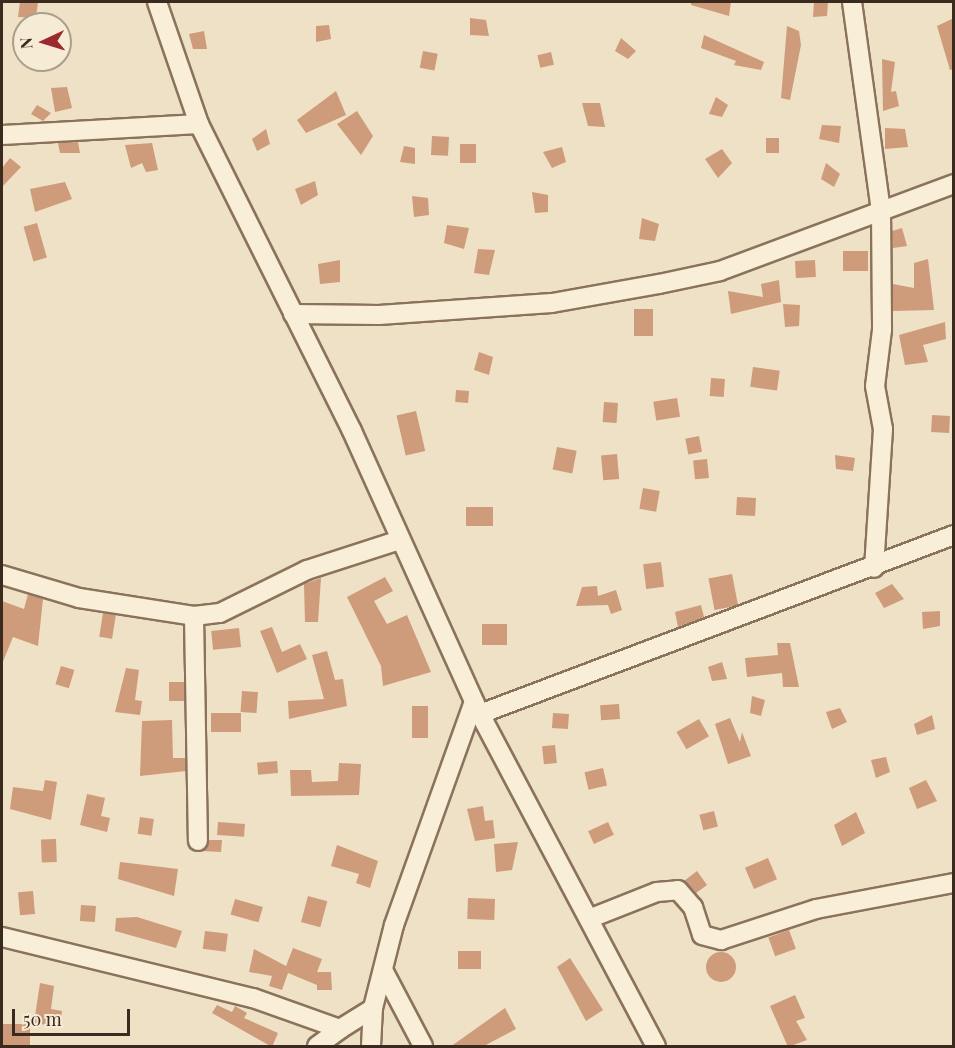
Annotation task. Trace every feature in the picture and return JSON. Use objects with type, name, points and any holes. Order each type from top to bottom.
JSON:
[{"type":"street","points":[[157,2],[199,124],[352,431],[397,541],[477,708],[591,918],[656,1047]]},
{"type":"street","points":[[852,2],[881,210],[882,330],[875,386],[883,429],[874,568]]},
{"type":"street","points":[[2,135],[199,124]]},
{"type":"street","points":[[293,314],[379,315],[552,303],[649,286],[720,271],[954,184]]},
{"type":"street","points":[[477,708],[874,568],[954,535]]},
{"type":"street","points":[[2,575],[79,598],[194,616],[220,613],[307,570],[397,541]]},
{"type":"street","points":[[194,616],[198,841]]},
{"type":"street","points":[[372,1047],[373,1008],[383,970],[477,708]]},
{"type":"street","points":[[591,918],[657,892],[678,890],[693,907],[702,935],[721,940],[816,909],[954,884]]},
{"type":"street","points":[[2,937],[243,996],[340,1029]]},
{"type":"street","points":[[383,970],[423,1047]]},
{"type":"street","points":[[318,1047],[340,1029],[373,1008]]},
{"type":"building","points":[[20,2],[38,2],[37,12],[19,12]]},
{"type":"building","points":[[691,2],[731,2],[729,16],[691,5]]},
{"type":"building","points":[[814,2],[828,2],[827,16],[813,17]]},
{"type":"building","points":[[470,18],[486,20],[489,36],[470,35]]},
{"type":"building","points":[[954,18],[954,69],[950,70],[937,26]]},
{"type":"building","points":[[329,25],[331,39],[316,42],[316,26]]},
{"type":"building","points":[[787,26],[799,31],[801,45],[790,100],[781,98]]},
{"type":"building","points":[[204,31],[207,49],[193,49],[189,34]]},
{"type":"building","points":[[704,35],[764,62],[761,70],[734,65],[736,61],[701,48]]},
{"type":"building","points":[[621,38],[636,51],[628,59],[615,51]]},
{"type":"building","points":[[423,51],[438,54],[434,71],[420,68]]},
{"type":"building","points":[[551,52],[554,65],[540,68],[537,55]]},
{"type":"building","points":[[882,59],[895,62],[891,92],[896,91],[899,106],[883,111]]},
{"type":"building","points":[[67,87],[72,108],[55,112],[51,88]]},
{"type":"building","points":[[336,91],[346,115],[306,133],[297,120]]},
{"type":"building","points":[[716,97],[728,105],[722,117],[709,114]]},
{"type":"building","points":[[582,103],[600,103],[605,127],[588,126]]},
{"type":"building","points":[[37,105],[51,113],[43,121],[31,114]]},
{"type":"building","points":[[357,111],[373,136],[361,155],[337,124]]},
{"type":"building","points":[[822,125],[841,126],[839,143],[819,139]]},
{"type":"building","points":[[885,128],[905,129],[908,147],[885,149]]},
{"type":"building","points":[[266,129],[270,144],[257,151],[252,139]]},
{"type":"building","points":[[432,136],[449,137],[448,156],[431,155]]},
{"type":"building","points":[[766,138],[779,138],[779,153],[766,153]]},
{"type":"building","points":[[78,142],[80,153],[60,153],[58,143]]},
{"type":"building","points":[[152,143],[158,170],[146,172],[142,163],[131,168],[125,145]]},
{"type":"building","points":[[460,144],[476,144],[476,163],[460,163]]},
{"type":"building","points":[[404,146],[415,148],[415,164],[400,162]]},
{"type":"building","points":[[562,147],[566,162],[552,168],[543,152]]},
{"type":"building","points":[[722,149],[732,163],[718,178],[705,159]]},
{"type":"building","points":[[10,158],[21,167],[2,187],[2,168]]},
{"type":"building","points":[[826,163],[840,174],[834,187],[821,179]]},
{"type":"building","points":[[315,181],[318,195],[301,205],[295,189]]},
{"type":"building","points":[[65,182],[72,199],[35,212],[30,189]]},
{"type":"building","points":[[532,192],[548,195],[548,212],[535,213]]},
{"type":"building","points":[[412,196],[428,198],[429,215],[414,217]]},
{"type":"building","points":[[642,218],[659,224],[655,241],[639,239]]},
{"type":"building","points":[[37,223],[47,258],[33,261],[24,227]]},
{"type":"building","points":[[447,225],[469,228],[464,249],[444,243]]},
{"type":"building","points":[[902,228],[907,246],[893,248],[892,231]]},
{"type":"building","points":[[478,249],[495,250],[489,275],[474,273]]},
{"type":"building","points":[[843,251],[868,251],[868,271],[843,271]]},
{"type":"building","points":[[928,259],[934,310],[893,311],[893,284],[914,288],[914,263]]},
{"type":"building","points":[[340,260],[340,282],[320,284],[318,264]]},
{"type":"building","points":[[815,260],[816,277],[796,278],[795,261]]},
{"type":"building","points":[[779,280],[781,302],[731,314],[728,291],[763,297],[761,284]]},
{"type":"building","points":[[783,304],[800,305],[799,326],[785,327]]},
{"type":"building","points":[[634,309],[653,309],[653,336],[634,336]]},
{"type":"building","points":[[945,322],[946,339],[923,345],[928,362],[905,365],[899,335]]},
{"type":"building","points":[[479,352],[493,357],[489,375],[474,370]]},
{"type":"building","points":[[753,367],[780,371],[777,391],[750,387]]},
{"type":"building","points":[[711,378],[725,379],[724,397],[710,396]]},
{"type":"building","points":[[456,390],[469,391],[468,403],[455,402]]},
{"type":"building","points":[[677,398],[680,417],[656,421],[653,402]]},
{"type":"building","points":[[604,402],[618,403],[617,423],[603,422]]},
{"type":"building","points":[[416,411],[425,451],[406,455],[397,415]]},
{"type":"building","points":[[932,415],[950,416],[949,433],[931,432]]},
{"type":"building","points":[[699,436],[702,452],[688,454],[685,439]]},
{"type":"building","points":[[557,447],[577,451],[572,473],[553,470]]},
{"type":"building","points":[[617,454],[619,479],[603,480],[601,455]]},
{"type":"building","points":[[835,455],[855,458],[853,471],[836,469]]},
{"type":"building","points":[[707,459],[709,478],[695,479],[693,460]]},
{"type":"building","points":[[643,488],[660,491],[656,512],[639,509]]},
{"type":"building","points":[[737,497],[756,498],[755,516],[736,515]]},
{"type":"building","points":[[466,507],[493,507],[493,526],[466,526]]},
{"type":"building","points":[[661,562],[664,587],[646,589],[643,564]]},
{"type":"building","points":[[732,574],[738,605],[715,610],[708,579]]},
{"type":"building","points":[[385,577],[393,591],[374,601],[387,624],[407,615],[431,672],[383,686],[381,666],[347,597]]},
{"type":"building","points":[[321,578],[318,622],[305,622],[304,584]]},
{"type":"building","points":[[892,584],[904,599],[884,608],[875,593]]},
{"type":"building","points":[[597,586],[598,596],[616,590],[622,610],[611,614],[608,605],[576,606],[582,587]]},
{"type":"building","points":[[28,594],[43,599],[38,646],[13,637],[2,664],[2,601],[24,609]]},
{"type":"building","points":[[701,605],[704,617],[678,627],[675,612]]},
{"type":"building","points":[[940,611],[940,626],[923,629],[922,612]]},
{"type":"building","points":[[103,613],[116,615],[112,639],[99,637]]},
{"type":"building","points":[[482,624],[507,624],[507,645],[482,645]]},
{"type":"building","points":[[272,627],[282,652],[300,644],[307,659],[277,673],[260,631]]},
{"type":"building","points":[[239,628],[241,647],[213,650],[211,631]]},
{"type":"building","points":[[777,643],[790,643],[799,687],[783,687],[782,673],[747,677],[745,658],[778,655]]},
{"type":"building","points":[[327,651],[335,680],[343,679],[347,706],[289,719],[288,701],[324,699],[312,655]]},
{"type":"building","points":[[722,662],[727,679],[712,681],[708,667]]},
{"type":"building","points":[[61,666],[74,670],[69,688],[55,684]]},
{"type":"building","points":[[126,668],[139,670],[135,700],[142,701],[140,715],[115,712]]},
{"type":"building","points":[[169,682],[184,682],[184,701],[169,701]]},
{"type":"building","points":[[242,691],[258,692],[256,713],[241,712]]},
{"type":"building","points":[[752,696],[765,700],[761,716],[750,713]]},
{"type":"building","points":[[619,704],[620,719],[601,720],[600,705]]},
{"type":"building","points":[[412,706],[428,706],[428,738],[412,738]]},
{"type":"building","points":[[840,708],[847,722],[832,729],[826,712]]},
{"type":"building","points":[[211,713],[241,713],[241,732],[211,732]]},
{"type":"building","points":[[553,713],[569,714],[568,729],[552,728]]},
{"type":"building","points":[[932,715],[935,729],[917,735],[914,724]]},
{"type":"building","points":[[730,718],[740,742],[742,732],[751,756],[728,764],[715,724]]},
{"type":"building","points":[[699,719],[709,736],[686,749],[676,732]]},
{"type":"building","points":[[172,720],[173,758],[185,758],[186,771],[140,776],[142,721]]},
{"type":"building","points":[[555,745],[557,763],[544,764],[542,746]]},
{"type":"building","points":[[886,757],[890,772],[876,778],[871,760]]},
{"type":"building","points":[[277,761],[278,773],[258,775],[257,763]]},
{"type":"building","points":[[339,763],[361,764],[359,795],[291,796],[290,770],[311,770],[312,782],[338,781]]},
{"type":"building","points":[[603,768],[607,786],[589,790],[584,772]]},
{"type":"building","points":[[45,780],[57,782],[51,820],[10,809],[13,787],[43,791]]},
{"type":"building","points":[[926,780],[937,801],[917,809],[909,788]]},
{"type":"building","points":[[87,794],[105,798],[101,816],[110,818],[107,832],[80,825]]},
{"type":"building","points":[[483,806],[485,821],[493,820],[495,838],[475,841],[467,809]]},
{"type":"building","points":[[714,811],[718,827],[703,830],[699,815]]},
{"type":"building","points":[[856,812],[865,833],[842,846],[834,825]]},
{"type":"building","points":[[140,817],[154,819],[151,836],[138,834]]},
{"type":"building","points":[[218,822],[245,824],[244,837],[217,835]]},
{"type":"building","points":[[608,822],[614,835],[594,844],[588,831]]},
{"type":"building","points":[[56,839],[57,862],[42,863],[41,840]]},
{"type":"building","points":[[209,840],[222,840],[221,852],[202,851]]},
{"type":"building","points":[[518,842],[512,870],[496,872],[494,844]]},
{"type":"building","points":[[337,845],[378,861],[370,888],[356,883],[359,874],[331,866]]},
{"type":"building","points":[[768,858],[777,879],[754,889],[745,868]]},
{"type":"building","points":[[120,862],[178,869],[174,896],[118,879]]},
{"type":"building","points":[[697,871],[707,885],[696,893],[684,881]]},
{"type":"building","points":[[33,891],[35,914],[20,915],[18,892]]},
{"type":"building","points":[[308,896],[327,901],[320,927],[301,922]]},
{"type":"building","points":[[468,898],[495,899],[494,920],[467,919]]},
{"type":"building","points":[[235,899],[263,907],[258,922],[231,914]]},
{"type":"building","points":[[81,905],[96,906],[95,922],[80,921]]},
{"type":"building","points":[[137,917],[182,931],[176,948],[115,931],[116,918]]},
{"type":"building","points":[[789,930],[796,949],[775,956],[768,938]]},
{"type":"building","points":[[205,931],[228,934],[226,952],[203,949]]},
{"type":"building","points":[[293,948],[322,959],[317,972],[331,972],[332,990],[317,990],[317,985],[288,973],[282,990],[269,986],[272,976],[249,972],[254,949],[286,966]]},
{"type":"building","points":[[458,951],[481,951],[481,969],[458,969]]},
{"type":"building","points":[[721,952],[732,956],[736,967],[732,978],[721,982],[710,978],[706,967],[710,956]]},
{"type":"building","points":[[570,958],[603,1010],[586,1021],[557,967]]},
{"type":"building","points":[[40,983],[54,986],[51,1009],[62,1011],[60,1027],[34,1023]]},
{"type":"building","points":[[795,995],[805,1018],[796,1021],[807,1040],[788,1047],[770,1006]]},
{"type":"building","points":[[217,1005],[232,1012],[235,1006],[247,1013],[244,1018],[278,1033],[272,1047],[212,1013]]},
{"type":"building","points":[[505,1008],[516,1029],[482,1047],[450,1047]]},
{"type":"building","points":[[2,1024],[30,1024],[30,1046],[2,1046]]}]
